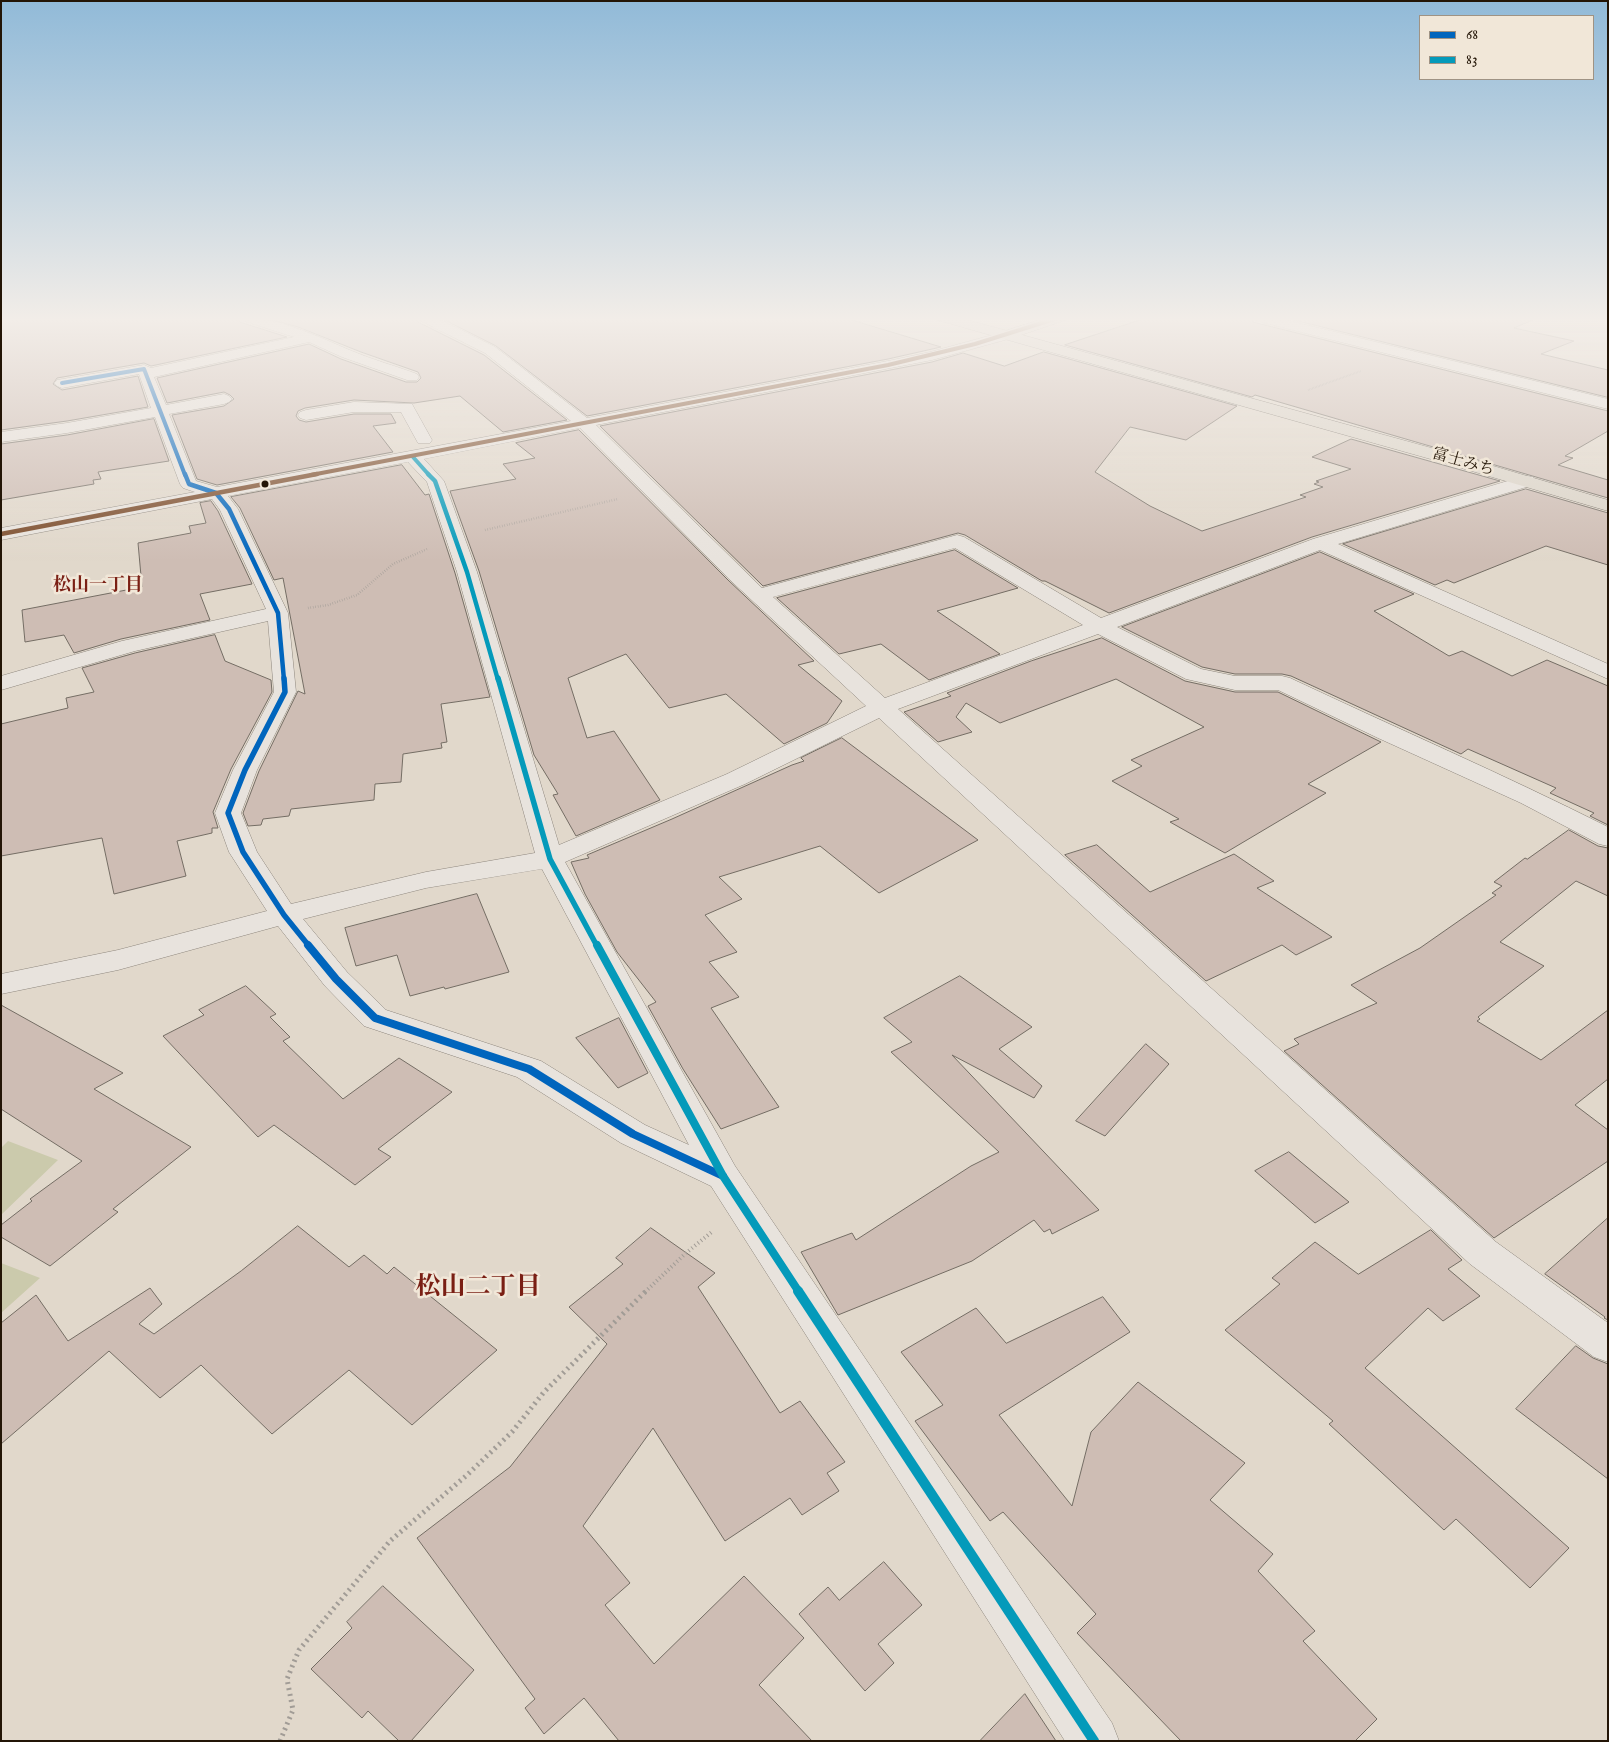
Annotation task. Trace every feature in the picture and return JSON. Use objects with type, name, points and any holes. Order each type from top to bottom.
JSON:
[{"type":"main road","name":"富士みち","points":[[1235,398],[1527,481],[1608,506]]},
{"type":"street","points":[[156,398],[189,484]]},
{"type":"street","points":[[552,398],[577,418],[758,595],[1483,1253],[1608,1345]]},
{"type":"street","points":[[1,534],[216,493],[419,448],[672,398]]},
{"type":"street","points":[[577,418],[693,398]]},
{"type":"street","points":[[1584,398],[1608,404]]},
{"type":"street","points":[[1,437],[161,412],[224,399]]},
{"type":"street","points":[[306,415],[354,407],[406,407],[419,448],[435,481],[467,572],[550,859],[723,1176],[1094,1741]]},
{"type":"street","points":[[1,520],[189,484],[419,448]]},
{"type":"street","points":[[1,984],[118,960],[284,915],[426,880],[550,859],[736,779],[882,707],[1320,543],[1527,481]]},
{"type":"street","points":[[189,484],[216,493],[229,509],[278,613],[285,692],[245,770],[228,813],[243,852],[284,915],[336,979],[375,1018],[529,1069],[633,1134],[723,1176]]},
{"type":"street","points":[[758,595],[860,569],[957,541],[1099,626],[1194,674],[1235,684],[1282,683],[1530,798],[1608,838]]},
{"type":"street","points":[[1320,543],[1608,672]]},
{"type":"street","points":[[1,683],[130,646],[278,613]]},
{"type":"path","points":[[1263,406],[1285,398]]},
{"type":"path","points":[[280,1741],[293,1710],[287,1679],[299,1650],[390,1541],[467,1475],[512,1432],[544,1392],[636,1300],[686,1253],[744,1206]]},
{"type":"green space","points":[[8,1141],[58,1160],[1,1215],[1,1148]]},
{"type":"green space","points":[[1,1263],[40,1278],[1,1313]]},
{"type":"building","points":[[1,398],[145,398],[148,407],[67,421],[1,430]]},
{"type":"building","points":[[165,398],[191,398],[167,403]]},
{"type":"building","points":[[445,398],[414,403],[354,400],[305,408],[298,411],[296,416],[299,420],[306,422],[354,414],[391,414],[396,423],[373,426],[393,452],[217,485],[197,479],[172,415],[224,406],[234,399]]},
{"type":"building","points":[[463,398],[539,398],[567,420],[503,432]]},
{"type":"building","points":[[564,398],[681,398],[587,416]]},
{"type":"building","points":[[744,398],[1209,398],[1237,406],[1186,440],[1130,427],[1095,472],[1150,506],[1202,531],[1306,497],[1300,495],[1323,487],[1314,484],[1319,482],[1316,481],[1351,469],[1312,457],[1351,439],[1500,481],[1312,537],[1109,613],[1042,581],[965,535],[958,533],[763,586],[600,426]]},
{"type":"building","points":[[1266,398],[1557,398],[1608,411],[1608,431],[1565,456],[1573,458],[1558,465],[1608,480],[1608,498]]},
{"type":"building","points":[[154,419],[169,461],[98,472],[101,479],[93,480],[94,484],[1,500],[1,444],[67,435]]},
{"type":"building","points":[[579,430],[728,580],[814,661],[798,665],[842,701],[827,723],[784,744],[726,694],[669,708],[626,654],[568,678],[587,738],[614,731],[660,800],[576,836],[553,795],[558,794],[534,755],[479,571],[450,491],[516,479],[503,464],[535,458],[516,443]]},
{"type":"building","points":[[402,465],[425,495],[429,494],[455,573],[490,697],[441,704],[447,742],[441,743],[442,748],[403,754],[401,782],[375,784],[374,800],[291,809],[289,816],[263,819],[261,825],[248,826],[243,813],[259,771],[298,691],[305,694],[283,578],[274,580],[240,508],[231,497]]},
{"type":"building","points":[[1526,489],[1608,513],[1608,565],[1546,546],[1454,583],[1447,580],[1435,585],[1343,544]]},
{"type":"building","points":[[211,501],[218,511],[252,584],[200,594],[210,620],[121,639],[74,653],[64,635],[25,642],[22,610],[142,587],[138,543],[191,533],[189,526],[206,523],[200,503]]},
{"type":"building","points":[[955,550],[1018,588],[937,611],[1000,654],[929,680],[881,644],[839,654],[777,598]]},
{"type":"building","points":[[1320,552],[1414,594],[1374,611],[1449,656],[1462,651],[1512,676],[1547,660],[1608,686],[1608,825],[1590,816],[1594,813],[1550,793],[1556,788],[1468,749],[1461,754],[1291,676],[1282,674],[1235,674],[1202,667],[1122,627]]},
{"type":"building","points":[[215,635],[225,661],[271,680],[272,692],[231,769],[213,812],[218,828],[212,828],[212,833],[177,841],[186,876],[114,894],[102,838],[1,856],[1,724],[68,708],[66,698],[94,692],[82,668],[135,653]]},
{"type":"building","points":[[1102,638],[1185,681],[1235,692],[1278,692],[1381,742],[1308,784],[1326,793],[1225,853],[1170,822],[1179,819],[1112,781],[1142,766],[1131,760],[1204,727],[1116,679],[1000,723],[966,703],[956,717],[972,732],[938,742],[904,712],[951,696],[947,693],[1031,661]]},
{"type":"building","points":[[842,738],[978,840],[879,893],[820,846],[719,877],[742,899],[705,915],[737,952],[709,962],[739,997],[711,1008],[779,1107],[721,1129],[683,1069],[648,1006],[656,1002],[617,952],[585,894],[571,862],[589,858],[587,855],[804,761],[801,758]]},
{"type":"building","points":[[1569,830],[1598,846],[1608,848],[1608,896],[1576,881],[1500,942],[1544,966],[1478,1017],[1480,1019],[1477,1021],[1541,1060],[1608,1010],[1608,1079],[1575,1105],[1608,1130],[1608,1161],[1494,1238],[1284,1051],[1299,1044],[1294,1039],[1377,1003],[1351,985],[1420,948],[1496,895],[1492,893],[1502,886],[1494,882],[1525,858],[1527,859]]},
{"type":"building","points":[[1097,845],[1150,892],[1234,854],[1274,881],[1257,888],[1332,937],[1296,955],[1282,945],[1206,981],[1065,855]]},
{"type":"building","points":[[477,894],[509,972],[410,996],[397,955],[356,966],[345,928]]},
{"type":"building","points":[[960,976],[1032,1027],[999,1049],[1042,1086],[1034,1098],[952,1055],[1099,1210],[1052,1234],[1050,1229],[1044,1232],[1034,1220],[972,1261],[838,1315],[801,1252],[852,1233],[856,1240],[971,1166],[999,1152],[891,1052],[912,1042],[884,1018]]},
{"type":"building","points":[[246,986],[276,1014],[270,1017],[290,1037],[283,1041],[343,1099],[399,1058],[452,1092],[378,1149],[391,1157],[355,1185],[274,1125],[258,1137],[163,1036],[204,1015],[199,1010]]},
{"type":"building","points":[[1,1005],[123,1073],[94,1089],[191,1147],[113,1209],[118,1212],[50,1266],[1,1237],[1,1225],[32,1201],[30,1199],[82,1161],[1,1109]]},
{"type":"building","points":[[619,1018],[648,1073],[618,1088],[576,1038]]},
{"type":"building","points":[[1146,1044],[1169,1064],[1105,1136],[1076,1121]]},
{"type":"building","points":[[1289,1152],[1349,1202],[1315,1223],[1255,1171]]},
{"type":"building","points":[[1608,1218],[1608,1320],[1545,1274]]},
{"type":"building","points":[[298,1226],[349,1267],[364,1255],[387,1274],[394,1267],[497,1350],[412,1425],[349,1370],[272,1434],[201,1365],[160,1398],[109,1351],[1,1444],[1,1323],[36,1295],[68,1341],[150,1288],[162,1304],[139,1324],[154,1334],[241,1271]]},
{"type":"building","points":[[651,1228],[715,1273],[698,1287],[780,1413],[800,1401],[845,1462],[827,1473],[839,1491],[802,1515],[790,1498],[725,1541],[653,1428],[583,1526],[630,1583],[605,1605],[654,1664],[744,1576],[804,1638],[759,1685],[812,1741],[619,1741],[584,1698],[544,1734],[525,1708],[535,1699],[417,1538],[510,1467],[607,1344],[569,1307],[623,1264],[616,1258]]},
{"type":"building","points":[[1431,1230],[1462,1260],[1448,1269],[1480,1296],[1443,1321],[1428,1308],[1365,1368],[1569,1548],[1530,1588],[1456,1519],[1444,1530],[1329,1424],[1333,1421],[1225,1330],[1280,1284],[1272,1278],[1315,1242],[1358,1274]]},
{"type":"building","points":[[1103,1297],[1130,1332],[999,1415],[1072,1506],[1091,1432],[1138,1382],[1245,1463],[1210,1500],[1273,1554],[1258,1571],[1315,1631],[1303,1641],[1377,1719],[1355,1741],[1181,1741],[1077,1633],[1096,1614],[1003,1512],[990,1521],[915,1421],[943,1405],[901,1352],[976,1308],[1006,1343]]},
{"type":"building","points":[[1576,1346],[1593,1358],[1608,1364],[1608,1479],[1516,1409]]},
{"type":"building","points":[[884,1562],[922,1605],[878,1644],[894,1663],[865,1691],[799,1614],[828,1587],[839,1600]]},
{"type":"building","points":[[383,1586],[474,1670],[411,1741],[399,1741],[368,1711],[362,1718],[311,1669],[352,1628],[347,1622]]},
{"type":"building","points":[[1025,1694],[1056,1741],[980,1741]]},
{"type":"transit line","name":"68","points":[[155,398],[189,484],[216,493],[229,509],[278,613],[285,692],[245,770],[228,813],[243,852],[284,915],[336,979],[375,1018],[529,1069],[633,1134],[723,1176]]},
{"type":"transit line","points":[[1,534],[713,398]]},
{"type":"transit line","name":"83","points":[[413,457],[435,481],[467,572],[550,859],[723,1176],[1094,1741]]},
{"type":"district","name":"松山一丁目","points":[[98,586]]},
{"type":"district","name":"松山二丁目","points":[[478,1289]]}]
